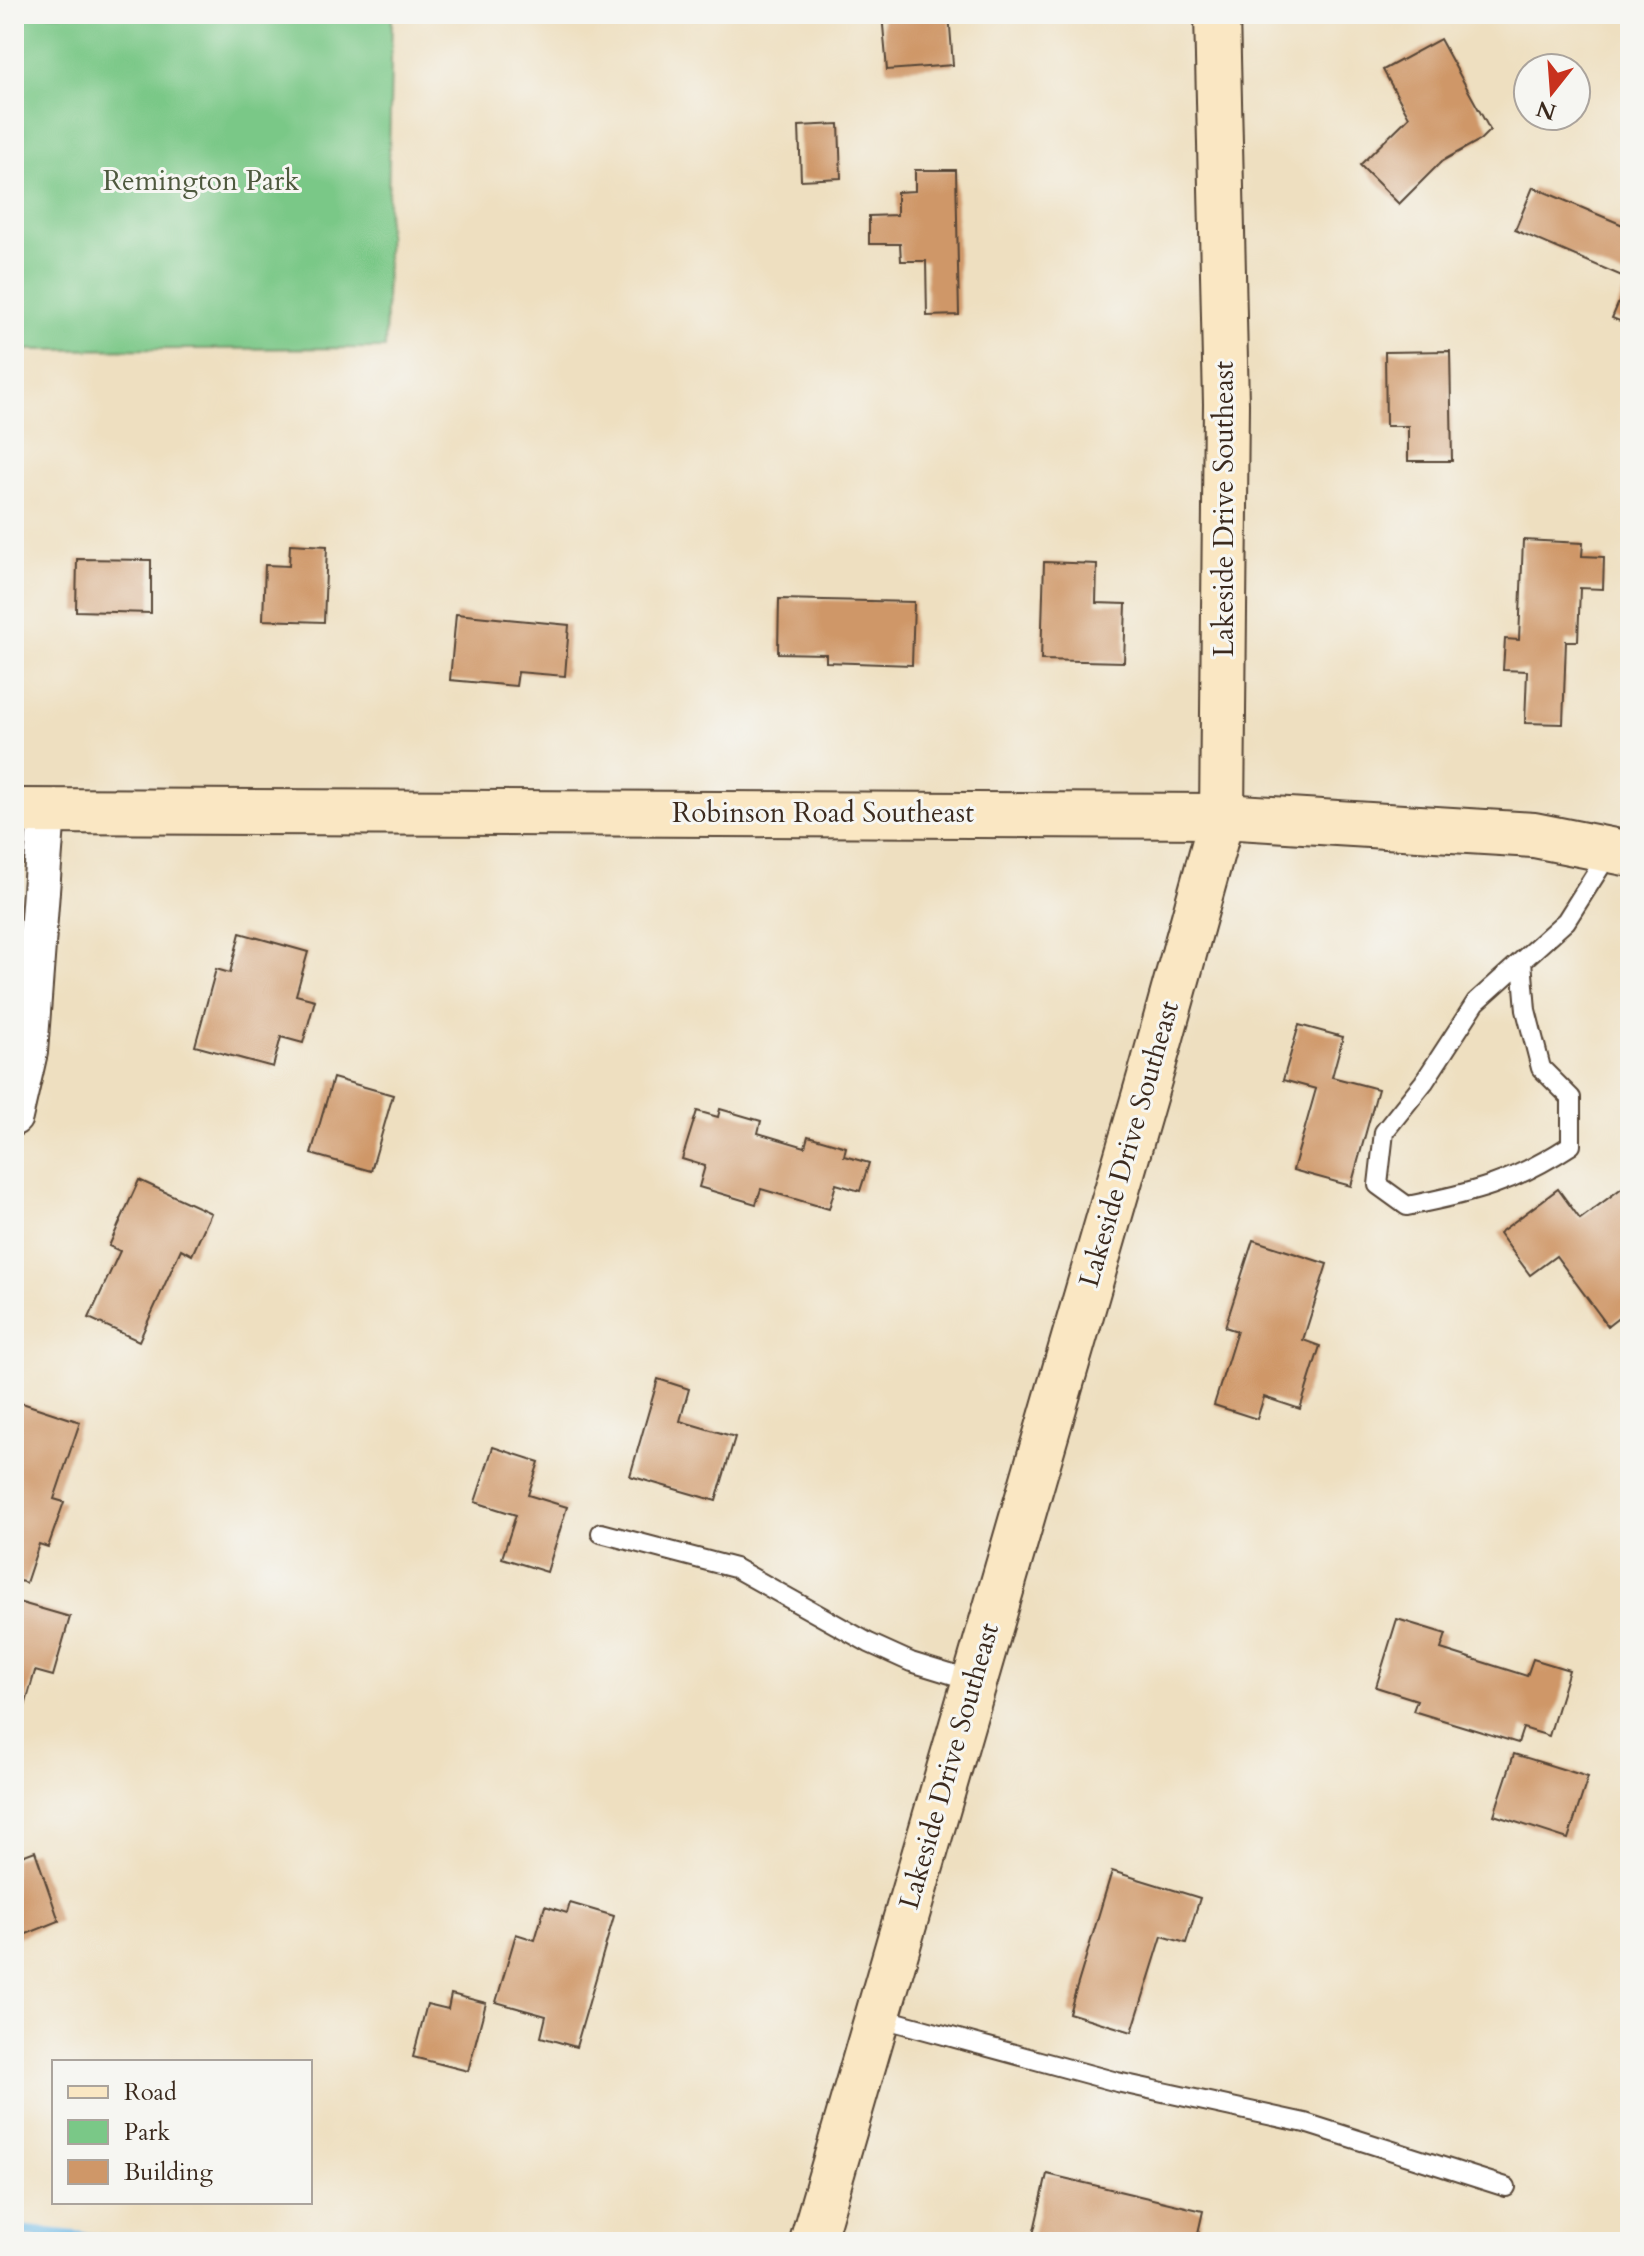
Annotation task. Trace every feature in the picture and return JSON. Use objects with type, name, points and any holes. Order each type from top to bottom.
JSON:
[{"type":"main road","name":"Lakeside Drive Southeast","points":[[812,2242],[1153,1066],[1222,816],[1226,404],[1217,14]]},
{"type":"main road","name":"Robinson Road Southeast","points":[[31,811],[1222,816],[1534,835],[1621,852]]},
{"type":"street","points":[[14,1117],[29,1052],[31,811]]},
{"type":"lane","points":[[1522,961],[1526,1010],[1541,1068],[1571,1098],[1571,1145],[1533,1170],[1481,1191],[1407,1206],[1378,1185],[1384,1132],[1424,1082],[1476,1002],[1566,921],[1621,852]]},
{"type":"lane","points":[[601,1533],[735,1568],[869,1643],[911,1662],[973,1681]]},
{"type":"lane","points":[[878,2017],[1117,2082],[1305,2123],[1506,2187]]},
{"type":"green space","name":"Remington Park","points":[[14,14],[392,14],[385,348],[14,350]]},
{"type":"building","points":[[882,14],[949,14],[953,65],[887,70]]},
{"type":"building","points":[[1440,39],[1490,130],[1480,140],[1442,161],[1399,204],[1360,165],[1409,117],[1383,70]]},
{"type":"building","points":[[839,124],[841,178],[801,180],[799,126]]},
{"type":"building","points":[[915,170],[956,170],[959,315],[927,316],[926,261],[901,261],[900,244],[869,244],[869,216],[897,215],[897,192],[915,191]]},
{"type":"building","points":[[1533,187],[1630,228],[1630,325],[1612,318],[1629,279],[1515,230]]},
{"type":"building","points":[[1450,351],[1452,461],[1408,461],[1408,426],[1386,426],[1385,352]]},
{"type":"building","points":[[1523,540],[1583,543],[1582,556],[1604,557],[1603,589],[1580,588],[1578,641],[1566,641],[1563,724],[1525,723],[1527,671],[1503,670],[1505,639],[1519,640]]},
{"type":"building","points":[[290,544],[327,546],[324,622],[263,620],[265,565],[289,566]]},
{"type":"building","points":[[77,559],[151,560],[151,613],[76,611]]},
{"type":"building","points":[[1044,562],[1097,564],[1096,603],[1126,604],[1124,662],[1041,660]]},
{"type":"building","points":[[779,599],[914,602],[912,665],[826,662],[826,654],[778,653]]},
{"type":"building","points":[[456,614],[569,625],[565,676],[518,672],[516,686],[450,680]]},
{"type":"building","points":[[240,933],[308,952],[296,995],[315,1000],[303,1043],[281,1037],[273,1067],[195,1046],[216,969],[230,973]]},
{"type":"building","points":[[1299,1025],[1343,1037],[1332,1077],[1378,1089],[1351,1186],[1293,1170],[1316,1089],[1283,1080]]},
{"type":"building","points":[[333,1078],[393,1095],[371,1171],[311,1154]]},
{"type":"building","points":[[720,1109],[761,1121],[758,1133],[805,1147],[808,1136],[846,1147],[844,1156],[869,1163],[860,1191],[836,1184],[829,1209],[761,1189],[756,1204],[699,1187],[705,1166],[682,1159],[697,1111],[718,1117]]},
{"type":"building","points":[[139,1180],[211,1213],[192,1255],[181,1249],[139,1341],[89,1318],[120,1251],[109,1246]]},
{"type":"building","points":[[1630,1182],[1630,1309],[1608,1326],[1556,1256],[1530,1275],[1499,1233],[1558,1189],[1580,1219]]},
{"type":"building","points":[[1253,1240],[1327,1264],[1303,1340],[1320,1346],[1300,1409],[1264,1397],[1257,1419],[1214,1405],[1237,1331],[1225,1327]]},
{"type":"building","points":[[658,1379],[689,1389],[680,1421],[735,1437],[716,1501],[630,1476]]},
{"type":"building","points":[[22,1403],[80,1422],[54,1499],[64,1502],[48,1547],[39,1544],[26,1583],[14,1579],[14,1427]]},
{"type":"building","points":[[493,1447],[539,1462],[528,1495],[567,1507],[547,1572],[502,1558],[516,1515],[475,1502]]},
{"type":"building","points":[[18,1602],[70,1617],[53,1676],[35,1671],[20,1724],[14,1722],[14,1617]]},
{"type":"building","points":[[1397,1619],[1446,1634],[1441,1649],[1527,1676],[1533,1659],[1569,1670],[1549,1736],[1523,1728],[1518,1743],[1413,1711],[1417,1700],[1376,1687]]},
{"type":"building","points":[[1514,1754],[1588,1777],[1568,1839],[1494,1815]]},
{"type":"building","points":[[35,1851],[59,1921],[14,1939],[14,1859]]},
{"type":"building","points":[[1112,1871],[1200,1898],[1186,1943],[1162,1936],[1132,2032],[1069,2013]]},
{"type":"building","points":[[570,1903],[614,1916],[576,2047],[541,2037],[546,2016],[496,2002],[516,1934],[535,1940],[545,1906],[567,1913]]},
{"type":"building","points":[[451,1994],[486,2003],[468,2071],[413,2057],[427,2004],[448,2009]]},
{"type":"building","points":[[1047,2174],[1203,2211],[1196,2242],[1063,2242],[1033,2235]]},
{"type":"waterway","points":[[14,2230],[125,2242]]}]
